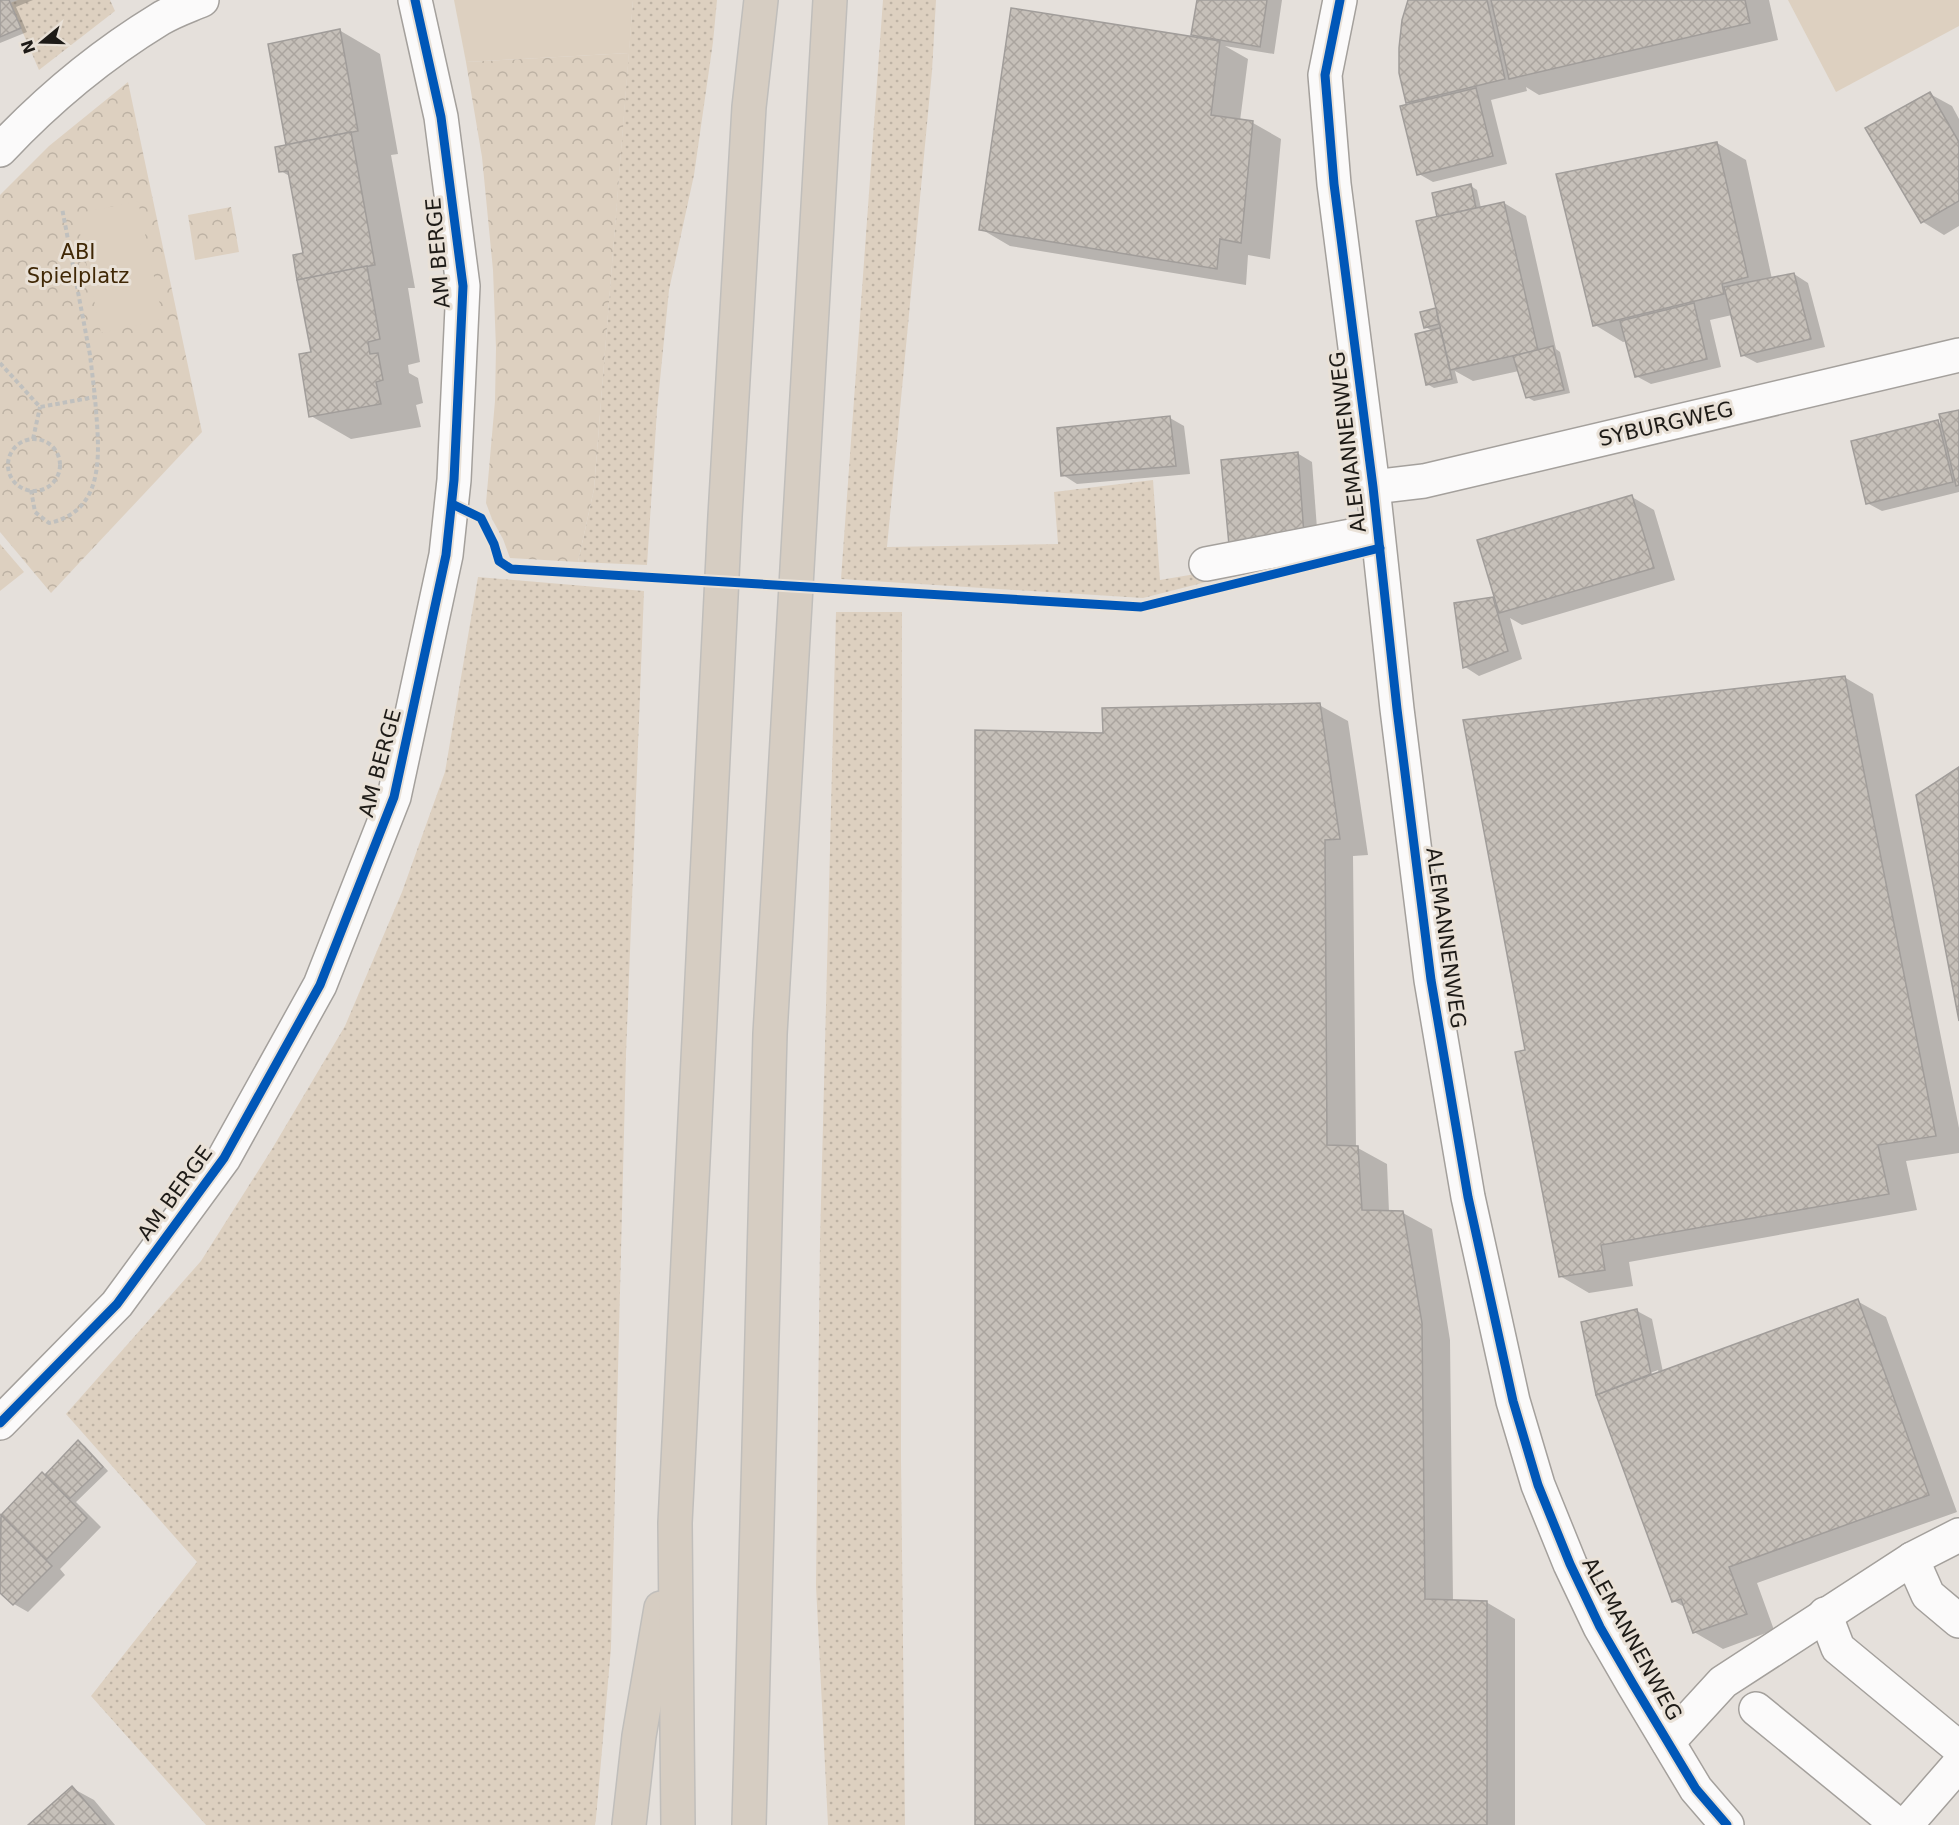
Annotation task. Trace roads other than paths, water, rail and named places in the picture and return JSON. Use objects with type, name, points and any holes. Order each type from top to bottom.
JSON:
[{"type":"highway","points":[[678,1825],[675,1523],[725,516],[748,106],[761,0]]},
{"type":"highway","points":[[750,1825],[770,1034],[830,0]]},
{"type":"highway","points":[[629,1825],[639,1736],[675,1523]]},
{"type":"street","points":[[0,150],[33,115],[98,61],[161,18],[202,0]]},
{"type":"street","name":"AM BERGE","points":[[0,1424],[117,1304],[224,1158],[320,985],[394,797],[447,555],[454,480],[463,286],[441,117],[415,0]]},
{"type":"street","name":"ALEMANNENWEG","points":[[1340,0],[1325,75],[1334,184],[1373,487],[1431,980],[1468,1197],[1513,1401],[1538,1485],[1570,1564],[1606,1636],[1696,1789],[1726,1825]]},
{"type":"street","name":"SYBURGWEG","points":[[1373,487],[1424,481],[1959,355]]},
{"type":"street","points":[[1206,564],[1377,531]]},
{"type":"street","points":[[1668,1742],[1723,1682],[1912,1559],[1959,1535]]},
{"type":"street","points":[[1912,1559],[1928,1595],[1959,1621]]},
{"type":"street","points":[[1825,1614],[1838,1648],[1959,1748]]},
{"type":"street","points":[[1756,1709],[1898,1825]]},
{"type":"street","points":[[1906,1825],[1959,1764]]},
{"type":"park label","name":"ABI Spielplatz","points":[[78,264]]}]
